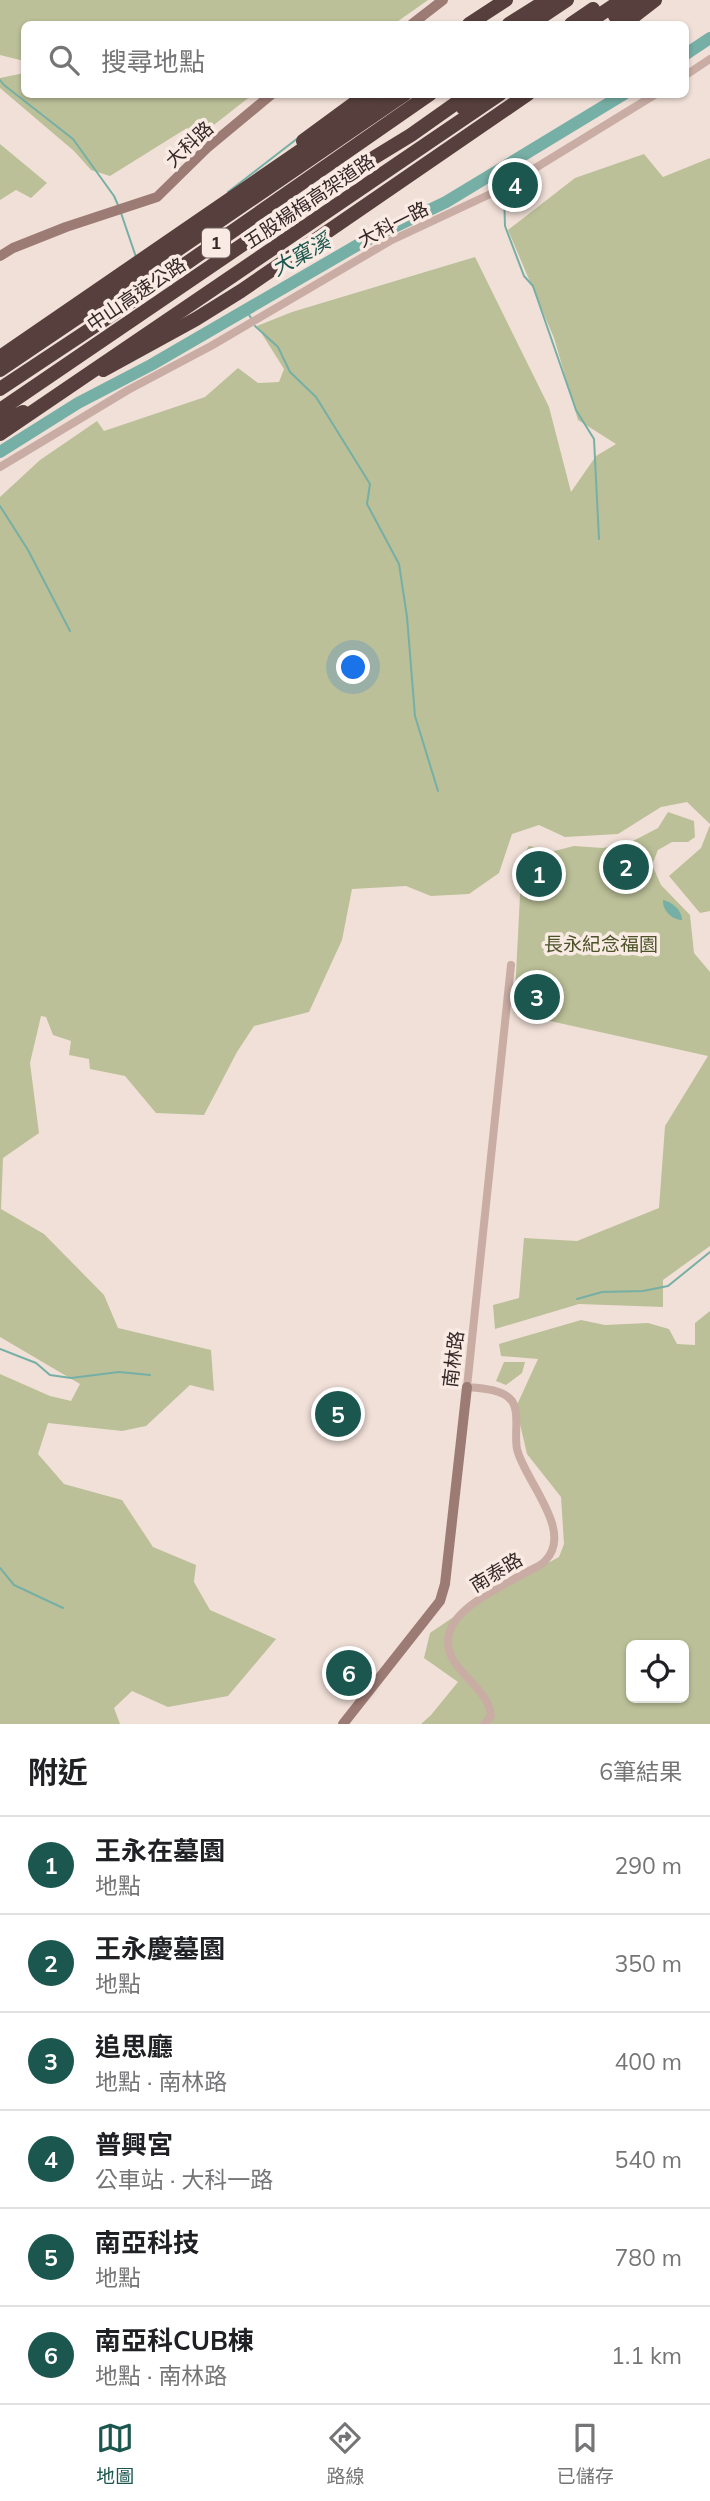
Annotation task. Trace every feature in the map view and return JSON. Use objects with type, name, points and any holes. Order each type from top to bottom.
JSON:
[{"type":"highway","points":[[474,21],[506,0]]},
{"type":"highway","points":[[488,21],[518,0]]},
{"type":"highway","points":[[514,21],[547,0]]},
{"type":"highway","points":[[535,21],[566,0]]},
{"type":"highway","points":[[576,21],[607,0]]},
{"type":"highway","points":[[590,21],[622,0]]},
{"type":"highway","points":[[606,21],[638,0]]},
{"type":"highway","points":[[628,21],[655,0]]},
{"type":"highway","points":[[0,379],[146,253],[361,98]]},
{"type":"highway","name":"1","points":[[0,357],[377,98]]},
{"type":"highway","points":[[0,370],[399,98]]},
{"type":"highway","name":"中山高速公路","points":[[0,389],[125,306],[424,98]]},
{"type":"highway","name":"中山高速公路","points":[[0,410],[339,179],[411,135],[463,98]]},
{"type":"highway","points":[[0,423],[119,339],[476,98]]},
{"type":"highway","name":"五股楊梅高架道路","points":[[0,434],[494,98]]},
{"type":"highway","points":[[0,423],[196,319],[298,253],[522,98]]},
{"type":"highway","points":[[339,189],[411,135]]},
{"type":"street","points":[[416,21],[443,0]]},
{"type":"street","points":[[689,72],[710,59]]},
{"type":"street","name":"大科路","points":[[0,256],[30,240],[157,197],[207,148],[267,98]]},
{"type":"street","name":"大科一路","points":[[0,467],[128,390],[211,346],[390,241],[501,189],[649,98]]},
{"type":"street","name":"南林路","points":[[343,1724],[440,1601],[445,1584],[511,965]]},
{"type":"street","name":"南泰路","points":[[467,1387],[487,1389],[509,1398],[514,1404],[517,1447],[524,1467],[549,1514],[555,1540],[545,1562],[483,1597],[458,1616],[452,1625],[448,1647],[453,1662],[490,1703],[491,1716],[484,1724]]},
{"type":"green space","points":[[0,0],[428,0],[398,21],[21,21],[21,60],[0,55]]},
{"type":"green space","points":[[21,74],[21,98],[248,98],[201,135],[187,128],[110,176],[91,170],[74,151],[0,88],[0,78]]},
{"type":"green space","points":[[0,144],[47,183],[31,198],[16,190],[0,200]]},
{"type":"green space","points":[[644,154],[663,177],[710,158],[710,824],[687,802],[661,807],[618,834],[565,837],[539,825],[512,834],[499,873],[469,894],[431,896],[406,886],[352,889],[342,940],[309,1012],[254,1026],[204,1115],[156,1113],[125,1076],[90,1069],[89,1059],[69,1055],[71,1041],[53,1035],[46,1017],[41,1016],[30,1063],[39,1133],[3,1158],[1,1209],[44,1234],[104,1295],[118,1328],[211,1350],[214,1391],[190,1385],[146,1426],[122,1431],[48,1423],[38,1454],[64,1484],[122,1500],[153,1547],[196,1565],[194,1582],[210,1610],[276,1639],[228,1696],[168,1707],[132,1691],[114,1708],[120,1724],[0,1724],[0,1374],[50,1396],[71,1401],[80,1384],[0,1337],[0,497],[40,460],[97,421],[104,431],[205,397],[238,368],[258,383],[279,382],[284,369],[257,326],[292,312],[475,257],[549,407],[571,492],[596,456],[616,444],[578,420],[554,338],[508,230],[575,178]]},
{"type":"green space","name":"長永紀念福園","points":[[668,812],[694,821],[695,837],[688,842],[672,842],[658,850],[652,865],[661,885],[690,915],[694,953],[710,972],[710,1246],[663,1280],[663,1307],[579,1304],[495,1329],[493,1305],[519,1298],[524,1238],[577,1241],[659,1208],[665,1126],[708,1056],[514,1013],[522,856],[529,846],[554,851],[574,846],[603,848],[633,841],[658,828]]},
{"type":"green space","points":[[710,825],[710,911],[700,913],[669,876],[701,848]]},
{"type":"green space","points":[[710,1311],[710,1724],[421,1724],[458,1682],[424,1658],[430,1633],[474,1603],[559,1557],[564,1544],[561,1497],[527,1454],[516,1407],[538,1359],[501,1356],[499,1344],[581,1320],[605,1325],[648,1323],[669,1329],[677,1344],[695,1345],[695,1323]]},
{"type":"green space","points":[[504,1362],[525,1362],[522,1373],[506,1385],[496,1381]]},
{"type":"water","points":[[663,900],[676,907],[682,920],[668,914]]},
{"type":"waterway","name":"大窠溪","points":[[689,52],[710,38]]},
{"type":"waterway","points":[[0,80],[73,139],[118,205]]},
{"type":"waterway","name":"大窠溪","points":[[0,452],[78,403],[151,365],[361,243],[446,202],[617,98]]},
{"type":"waterway","points":[[228,192],[298,138]]},
{"type":"waterway","points":[[497,171],[501,184]]},
{"type":"waterway","points":[[504,193],[505,226],[524,276],[533,286],[576,410],[594,439],[599,539]]},
{"type":"waterway","points":[[121,213],[136,257]]},
{"type":"waterway","name":"大窠溪","points":[[245,308],[251,318]]},
{"type":"waterway","points":[[255,326],[278,347],[290,372],[316,397],[370,484],[367,504],[399,564],[407,617],[415,716],[438,791]]},
{"type":"waterway","points":[[0,506],[28,550],[70,631]]},
{"type":"waterway","points":[[577,1299],[602,1292],[643,1291],[668,1286],[710,1252]]},
{"type":"waterway","points":[[0,1349],[36,1363],[50,1375],[71,1378],[119,1372],[150,1375]]},
{"type":"waterway","points":[[0,1568],[14,1585],[63,1608]]},
{"type":"place","name":"普興宮","points":[[515,185]]},
{"type":"place","name":"王永慶墓園","points":[[626,867]]},
{"type":"place","name":"王永在墓園","points":[[539,874]]},
{"type":"place","name":"追思廳","points":[[537,997]]},
{"type":"place","name":"南亞科技","points":[[338,1414]]},
{"type":"place","name":"南亞科CUB棟","points":[[349,1673]]}]
